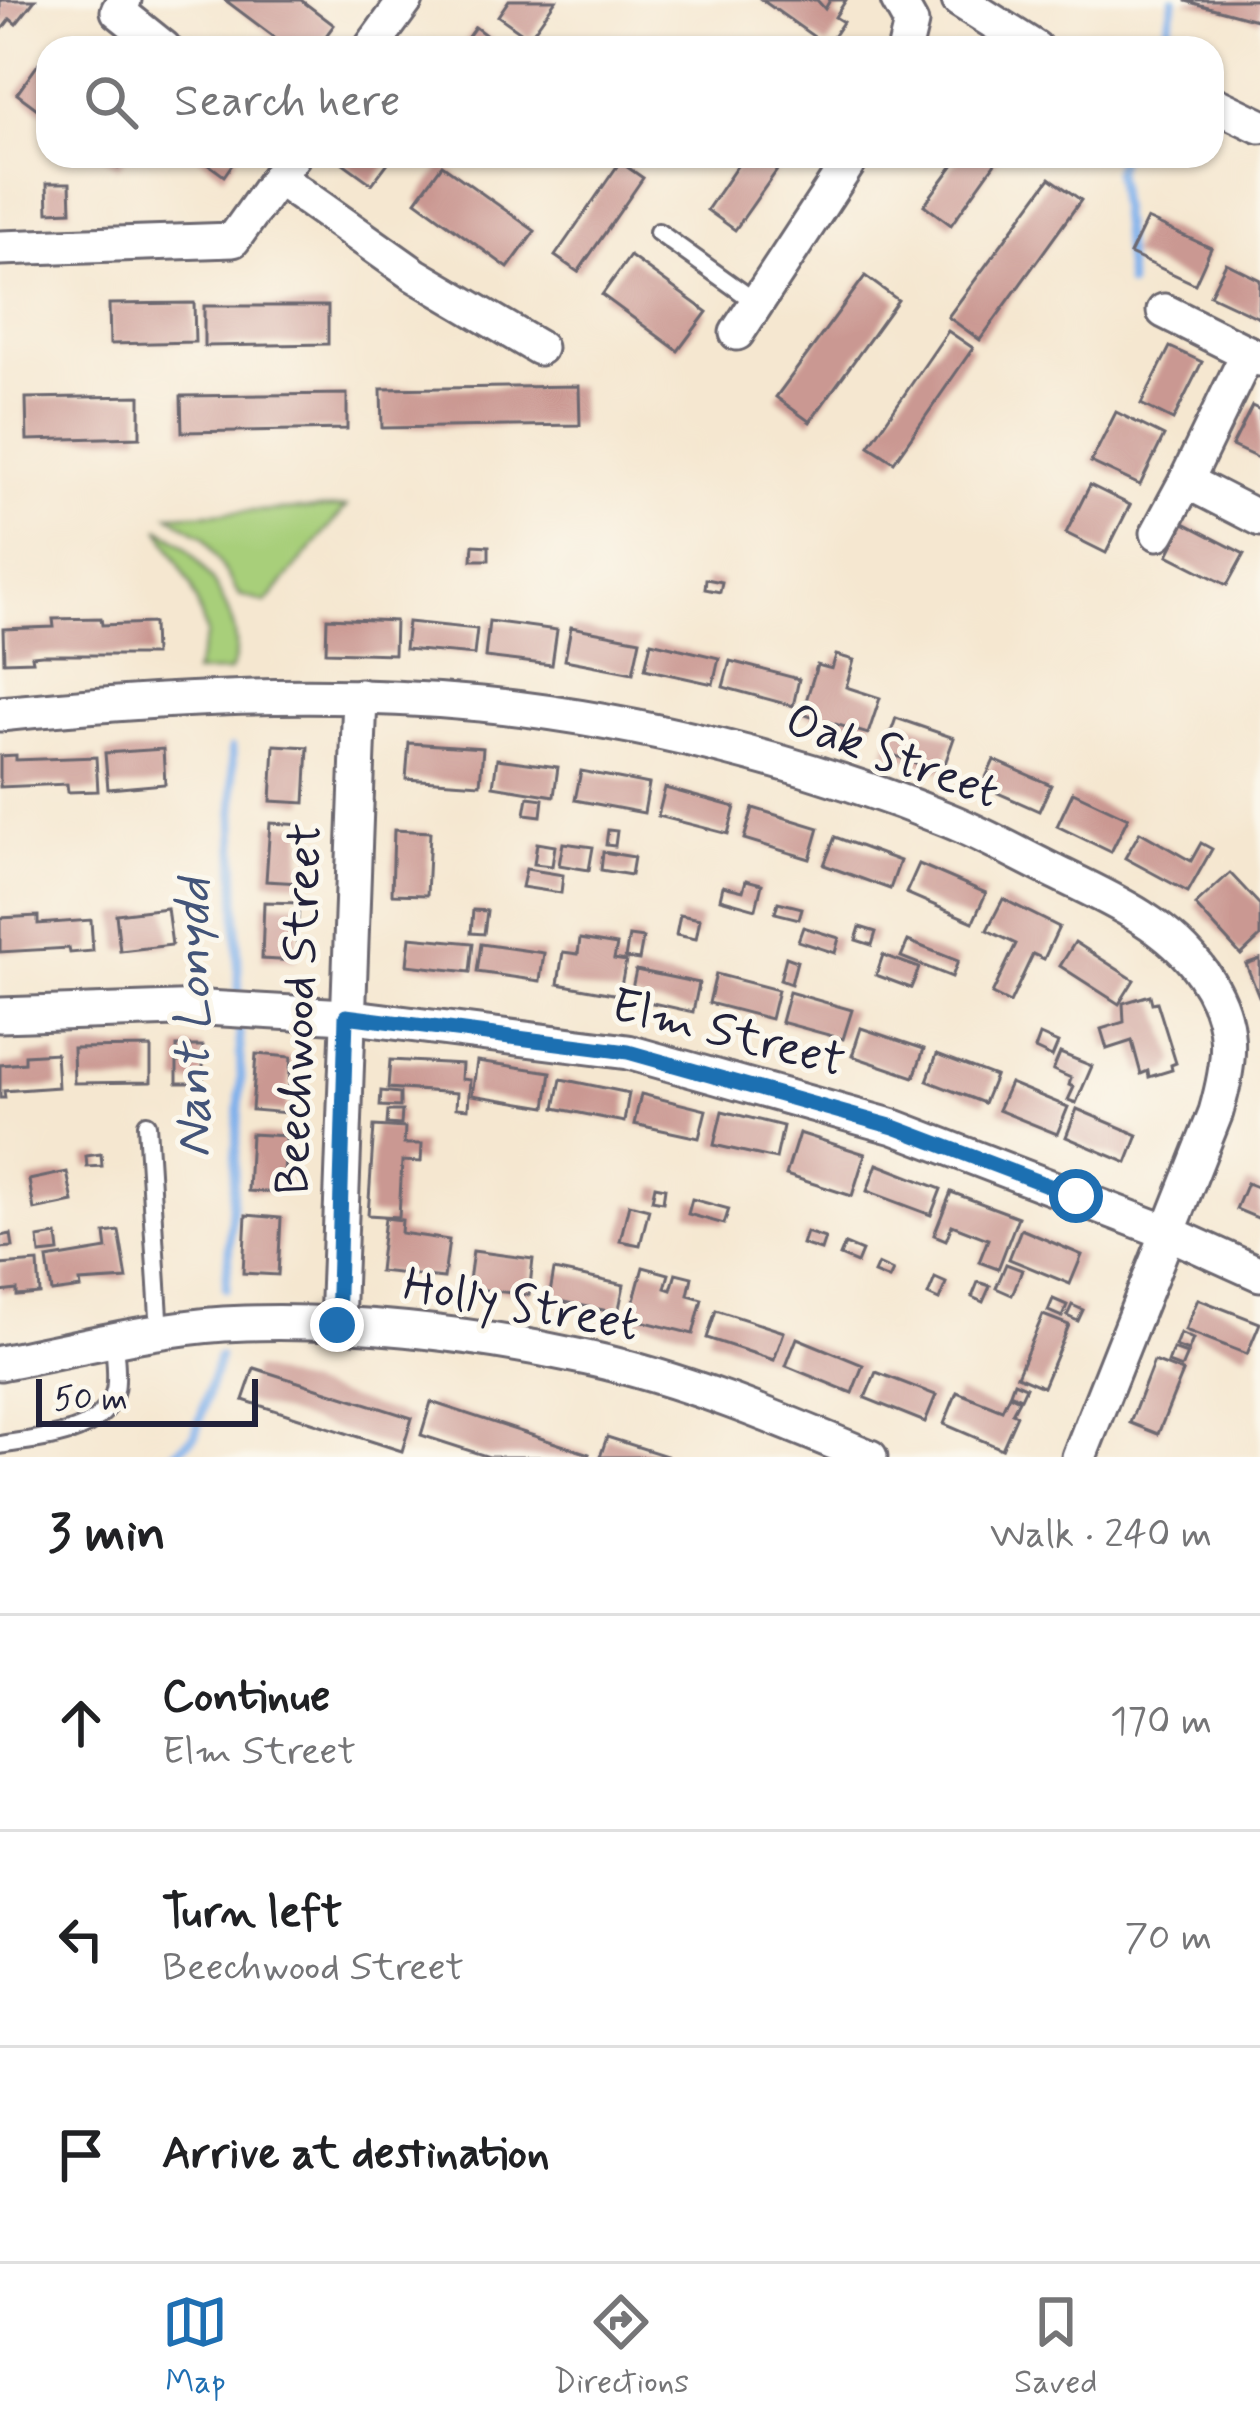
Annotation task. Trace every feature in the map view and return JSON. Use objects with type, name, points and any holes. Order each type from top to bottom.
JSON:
[{"type":"street","points":[[124,0],[118,11],[149,36]]},
{"type":"street","points":[[898,0],[911,23],[908,36]]},
{"type":"street","points":[[959,0],[1017,36]]},
{"type":"street","points":[[378,36],[396,3]]},
{"type":"street","points":[[1224,109],[1260,126]]},
{"type":"street","points":[[0,248],[232,240],[284,168]]},
{"type":"street","points":[[286,168],[416,275],[539,348]]},
{"type":"street","points":[[737,333],[845,168]]},
{"type":"street","points":[[1158,533],[1254,356],[1164,311]]},
{"type":"street","points":[[1186,481],[1260,519]]},
{"type":"street","name":"Oak Street","points":[[0,714],[168,698],[360,696],[596,718],[828,779],[949,820],[1110,898],[1164,933],[1202,973],[1226,1019],[1230,1062],[1216,1112],[1079,1457]]},
{"type":"street","name":"Beechwood Street","points":[[337,1325],[360,696]]},
{"type":"street","name":"Elm Street","points":[[0,1015],[206,1008],[263,1011],[346,1016],[628,1052],[894,1127],[1167,1232],[1260,1274]]},
{"type":"street","name":"Holly Street","points":[[0,1363],[224,1324],[337,1325],[460,1338],[587,1358],[696,1390],[810,1446],[870,1457]]},
{"type":"lane","points":[[658,232],[757,303]]},
{"type":"lane","points":[[147,1124],[160,1334]]},
{"type":"lane","points":[[0,1445],[61,1434],[89,1424],[106,1409],[115,1391],[114,1342]]},
{"type":"green space","points":[[346,507],[266,603],[239,595],[204,537],[169,515]]},
{"type":"green space","points":[[159,528],[190,551],[227,609],[236,642],[229,672],[194,673],[207,634],[191,585]]},
{"type":"building","points":[[0,0],[35,0],[16,24],[10,19],[0,32]]},
{"type":"building","points":[[225,0],[301,0],[334,25],[326,36],[273,36]]},
{"type":"building","points":[[509,0],[556,0],[530,36],[498,16]]},
{"type":"building","points":[[762,0],[817,0],[825,9],[830,0],[846,0],[835,17],[843,22],[834,36],[813,36]]},
{"type":"building","points":[[1260,0],[1260,21],[1186,1]]},
{"type":"building","points":[[36,67],[36,108],[17,94]]},
{"type":"building","points":[[350,168],[384,168],[372,184]]},
{"type":"building","points":[[440,168],[446,168],[535,231],[508,268],[416,201]]},
{"type":"building","points":[[616,168],[629,168],[643,178],[578,272],[555,256]]},
{"type":"building","points":[[736,168],[779,168],[735,230],[707,210]]},
{"type":"building","points":[[951,168],[991,168],[951,225],[924,205]]},
{"type":"building","points":[[1050,178],[1081,200],[980,340],[948,317]]},
{"type":"building","points":[[47,183],[70,183],[71,211],[48,212]]},
{"type":"building","points":[[1147,219],[1211,248],[1195,284],[1130,254]]},
{"type":"building","points":[[630,256],[707,312],[678,351],[602,295]]},
{"type":"building","points":[[1226,263],[1260,280],[1259,318],[1210,295]]},
{"type":"building","points":[[865,276],[898,300],[810,422],[776,397]]},
{"type":"building","points":[[194,303],[195,342],[110,344],[109,304]]},
{"type":"building","points":[[204,306],[328,306],[328,344],[204,346]]},
{"type":"building","points":[[948,331],[973,348],[894,462],[869,446]]},
{"type":"building","points":[[1170,347],[1202,362],[1173,420],[1141,404]]},
{"type":"building","points":[[579,386],[580,425],[382,428],[381,389]]},
{"type":"building","points":[[347,394],[347,429],[182,432],[181,396]]},
{"type":"building","points":[[140,396],[140,437],[27,440],[26,398]]},
{"type":"building","points":[[1252,406],[1260,410],[1260,459],[1232,446]]},
{"type":"building","points":[[1116,412],[1164,436],[1140,485],[1091,462]]},
{"type":"building","points":[[1090,485],[1130,505],[1106,553],[1066,533]]},
{"type":"building","points":[[1184,523],[1244,554],[1227,585],[1168,555]]},
{"type":"building","points":[[473,545],[489,546],[489,560],[472,560]]},
{"type":"building","points":[[706,579],[722,582],[720,592],[705,589]]},
{"type":"building","points":[[101,618],[102,625],[153,623],[154,655],[42,655],[32,656],[33,661],[4,662],[3,629],[54,627],[53,619]]},
{"type":"building","points":[[327,618],[395,621],[394,654],[326,652]]},
{"type":"building","points":[[489,621],[557,630],[552,665],[485,657]]},
{"type":"building","points":[[408,622],[477,629],[474,655],[405,649]]},
{"type":"building","points":[[571,627],[640,640],[633,673],[565,660]]},
{"type":"building","points":[[651,642],[719,658],[713,684],[645,669]]},
{"type":"building","points":[[836,655],[854,660],[846,687],[880,698],[868,734],[802,714],[817,665],[832,669]]},
{"type":"building","points":[[730,661],[799,679],[793,706],[723,687]]},
{"type":"building","points":[[896,718],[954,738],[942,772],[884,752]]},
{"type":"building","points":[[409,743],[483,748],[480,784],[406,779]]},
{"type":"building","points":[[274,745],[308,747],[305,803],[271,801]]},
{"type":"building","points":[[163,749],[165,784],[108,789],[105,753]]},
{"type":"building","points":[[16,755],[16,760],[96,757],[98,791],[68,792],[67,784],[0,787],[0,756]]},
{"type":"building","points":[[497,759],[558,767],[554,796],[493,786]]},
{"type":"building","points":[[994,760],[1051,785],[1039,811],[982,786]]},
{"type":"building","points":[[581,771],[649,784],[644,813],[575,800]]},
{"type":"building","points":[[665,788],[735,807],[728,834],[658,816]]},
{"type":"building","points":[[1073,792],[1128,818],[1111,852],[1057,826]]},
{"type":"building","points":[[528,797],[543,799],[541,816],[525,814]]},
{"type":"building","points":[[753,808],[819,828],[810,859],[744,839]]},
{"type":"building","points":[[270,823],[303,825],[300,883],[266,881]]},
{"type":"building","points":[[394,830],[430,832],[427,895],[392,894]]},
{"type":"building","points":[[608,830],[617,831],[615,846],[606,845]]},
{"type":"building","points":[[1140,832],[1191,861],[1201,843],[1212,849],[1188,892],[1125,858]]},
{"type":"building","points":[[835,837],[900,861],[890,889],[824,865]]},
{"type":"building","points":[[537,843],[555,846],[552,866],[534,864]]},
{"type":"building","points":[[563,843],[593,847],[589,870],[559,865]]},
{"type":"building","points":[[603,852],[634,857],[631,875],[601,870]]},
{"type":"building","points":[[919,864],[986,893],[973,922],[906,893]]},
{"type":"building","points":[[526,869],[563,875],[561,893],[522,887]]},
{"type":"building","points":[[1230,873],[1260,905],[1260,937],[1241,955],[1195,905]]},
{"type":"building","points":[[746,880],[762,884],[756,909],[720,899],[723,886],[743,891]]},
{"type":"building","points":[[1003,899],[1059,927],[1044,959],[1033,954],[1010,1003],[992,994],[1016,944],[987,930]]},
{"type":"building","points":[[264,902],[299,903],[296,961],[262,959]]},
{"type":"building","points":[[778,902],[802,908],[799,919],[775,913]]},
{"type":"building","points":[[167,908],[172,945],[120,951],[116,914]]},
{"type":"building","points":[[473,910],[487,911],[484,934],[471,933]]},
{"type":"building","points":[[680,915],[700,919],[696,939],[676,935]]},
{"type":"building","points":[[38,916],[38,924],[91,920],[93,951],[0,952],[0,918]]},
{"type":"building","points":[[803,927],[839,938],[835,953],[798,941]]},
{"type":"building","points":[[860,927],[876,932],[872,945],[856,940]]},
{"type":"building","points":[[629,936],[643,938],[639,960],[625,958]]},
{"type":"building","points":[[410,937],[473,943],[470,972],[407,965]]},
{"type":"building","points":[[580,939],[617,945],[614,959],[626,961],[619,995],[558,984],[563,952],[578,954]]},
{"type":"building","points":[[908,941],[958,961],[952,977],[901,957]]},
{"type":"building","points":[[1075,942],[1134,980],[1119,1004],[1060,966]]},
{"type":"building","points":[[481,944],[544,953],[540,981],[477,972]]},
{"type":"building","points":[[883,955],[919,968],[911,988],[876,975]]},
{"type":"building","points":[[786,957],[797,961],[791,984],[780,980]]},
{"type":"building","points":[[1260,959],[1260,999],[1246,964]]},
{"type":"building","points":[[636,970],[699,983],[693,1012],[630,998]]},
{"type":"building","points":[[716,974],[778,990],[771,1019],[709,1003]]},
{"type":"building","points":[[789,992],[852,1010],[843,1039],[781,1022]]},
{"type":"building","points":[[1150,995],[1152,1003],[1157,1002],[1176,1063],[1172,1070],[1149,1077],[1148,1071],[1141,1074],[1132,1041],[1107,1049],[1101,1029],[1124,1022],[1123,1003]]},
{"type":"building","points":[[861,1028],[924,1049],[914,1077],[852,1056]]},
{"type":"building","points":[[1040,1035],[1058,1043],[1052,1057],[1035,1049]]},
{"type":"building","points":[[177,1046],[203,1046],[203,1083],[177,1083]]},
{"type":"building","points":[[151,1047],[151,1082],[74,1083],[73,1048]]},
{"type":"building","points":[[56,1053],[58,1087],[4,1091],[5,1098],[0,1098],[0,1065],[25,1063],[25,1055]]},
{"type":"building","points":[[1060,1053],[1092,1066],[1076,1103],[1068,1100],[1074,1087],[1069,1085],[1071,1078],[1053,1070]]},
{"type":"building","points":[[256,1054],[291,1057],[287,1113],[252,1110]]},
{"type":"building","points":[[937,1054],[995,1076],[984,1103],[927,1081]]},
{"type":"building","points":[[390,1060],[462,1064],[461,1079],[470,1080],[468,1109],[456,1108],[457,1093],[388,1088]]},
{"type":"building","points":[[477,1061],[551,1072],[546,1107],[472,1095]]},
{"type":"building","points":[[561,1079],[629,1093],[624,1122],[555,1108]]},
{"type":"building","points":[[1010,1083],[1068,1107],[1057,1134],[998,1110]]},
{"type":"building","points":[[381,1091],[400,1093],[400,1107],[380,1106]]},
{"type":"building","points":[[641,1094],[706,1110],[699,1138],[634,1124]]},
{"type":"building","points":[[1077,1109],[1138,1135],[1127,1163],[1066,1137]]},
{"type":"building","points":[[388,1111],[402,1111],[401,1125],[387,1124]]},
{"type":"building","points":[[722,1111],[783,1126],[776,1159],[714,1145]]},
{"type":"building","points":[[374,1126],[405,1128],[404,1144],[422,1144],[421,1162],[402,1161],[399,1217],[368,1215]]},
{"type":"building","points":[[799,1133],[865,1154],[852,1196],[786,1175]]},
{"type":"building","points":[[251,1134],[286,1136],[283,1193],[248,1191]]},
{"type":"building","points":[[101,1154],[102,1166],[87,1167],[86,1156]]},
{"type":"building","points":[[877,1164],[941,1189],[931,1215],[867,1191]]},
{"type":"building","points":[[67,1172],[73,1202],[34,1210],[29,1180]]},
{"type":"building","points":[[1247,1183],[1260,1188],[1260,1219],[1236,1209]]},
{"type":"building","points":[[655,1186],[665,1188],[663,1202],[652,1200]]},
{"type":"building","points":[[951,1192],[1018,1217],[998,1269],[979,1262],[988,1239],[952,1225],[946,1240],[934,1235]]},
{"type":"building","points":[[692,1199],[729,1209],[724,1224],[688,1214]]},
{"type":"building","points":[[629,1204],[649,1209],[640,1245],[620,1241]]},
{"type":"building","points":[[246,1215],[281,1218],[278,1275],[243,1273]]},
{"type":"building","points":[[385,1218],[402,1220],[401,1233],[449,1240],[444,1278],[379,1271]]},
{"type":"building","points":[[1021,1229],[1082,1255],[1070,1284],[1009,1259]]},
{"type":"building","points":[[119,1231],[127,1279],[80,1282],[81,1288],[52,1292],[47,1259],[107,1249],[105,1233]]},
{"type":"building","points":[[806,1232],[825,1238],[821,1250],[802,1244]]},
{"type":"building","points":[[11,1234],[13,1247],[0,1248],[0,1236]]},
{"type":"building","points":[[57,1235],[59,1252],[40,1254],[38,1238]]},
{"type":"building","points":[[845,1244],[862,1251],[857,1263],[840,1256]]},
{"type":"building","points":[[473,1251],[533,1259],[529,1295],[468,1288]]},
{"type":"building","points":[[38,1262],[40,1294],[0,1292],[0,1265]]},
{"type":"building","points":[[878,1264],[893,1271],[889,1279],[874,1273]]},
{"type":"building","points":[[1006,1264],[1022,1270],[1012,1295],[996,1288]]},
{"type":"building","points":[[643,1267],[669,1274],[665,1288],[671,1290],[676,1273],[692,1277],[688,1295],[702,1299],[693,1334],[629,1318]]},
{"type":"building","points":[[554,1270],[624,1285],[618,1313],[549,1299]]},
{"type":"building","points":[[935,1278],[946,1283],[939,1300],[928,1295]]},
{"type":"building","points":[[978,1282],[990,1286],[983,1302],[972,1297]]},
{"type":"building","points":[[1053,1299],[1067,1305],[1062,1317],[1048,1311]]},
{"type":"building","points":[[1198,1299],[1260,1323],[1247,1354],[1185,1330]]},
{"type":"building","points":[[1072,1305],[1083,1310],[1078,1321],[1067,1316]]},
{"type":"building","points":[[716,1310],[784,1332],[774,1360],[707,1338]]},
{"type":"building","points":[[1043,1315],[1069,1325],[1043,1387],[1017,1376]]},
{"type":"building","points":[[1180,1333],[1193,1339],[1188,1351],[1175,1346]]},
{"type":"building","points":[[797,1338],[863,1365],[852,1393],[786,1366]]},
{"type":"building","points":[[1173,1349],[1187,1354],[1181,1368],[1168,1363]]},
{"type":"building","points":[[1154,1361],[1183,1372],[1158,1434],[1130,1423]]},
{"type":"building","points":[[254,1368],[412,1418],[402,1451],[243,1400]]},
{"type":"building","points":[[876,1372],[936,1395],[925,1422],[865,1398]]},
{"type":"building","points":[[1014,1382],[1026,1387],[1021,1398],[1010,1393]]},
{"type":"building","points":[[957,1392],[1002,1410],[1009,1395],[1019,1400],[1002,1449],[944,1424]]},
{"type":"building","points":[[431,1402],[588,1457],[489,1457],[421,1435]]},
{"type":"building","points":[[607,1437],[667,1456],[667,1457],[600,1457]]},
{"type":"waterway","points":[[1166,36],[1174,0]]},
{"type":"waterway","points":[[1117,168],[1129,284]]},
{"type":"waterway","name":"Nant Lonydd","points":[[232,748],[239,1001]]},
{"type":"waterway","name":"Nant Lonydd","points":[[226,1288],[241,1078],[239,1018]]},
{"type":"waterway","name":"Nant Lonydd","points":[[171,1457],[195,1435],[219,1357]]},
{"type":"route","points":[[337,1325],[346,1016],[628,1052],[894,1127],[1076,1196]]}]
